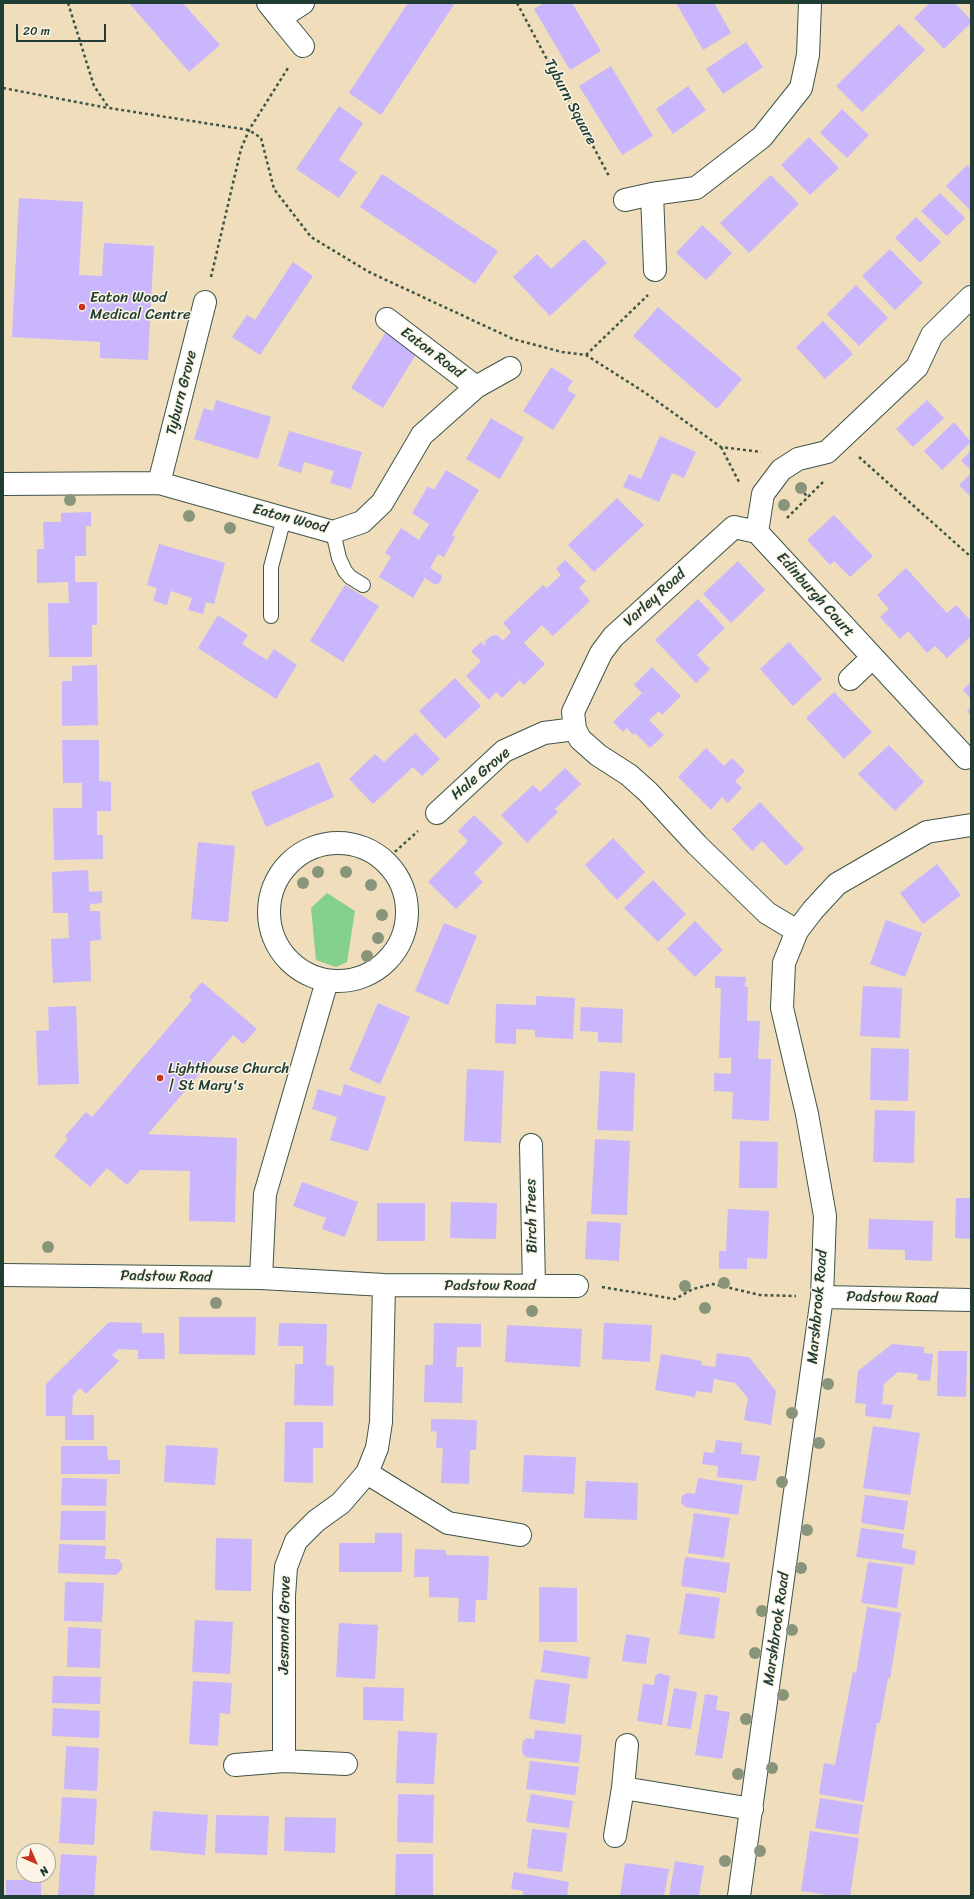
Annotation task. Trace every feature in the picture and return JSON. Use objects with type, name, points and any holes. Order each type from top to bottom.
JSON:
[{"type":"street","points":[[303,3],[274,11],[303,46]]},
{"type":"street","points":[[625,200],[652,194],[696,188],[762,137],[801,88],[808,55],[810,3]]},
{"type":"street","points":[[652,194],[655,270]]},
{"type":"street","points":[[757,532],[763,494],[780,470],[798,459],[827,452],[917,367],[932,335],[971,297]]},
{"type":"street","name":"Tyburn Grove","points":[[159,483],[205,302]]},
{"type":"street","name":"Eaton Road","points":[[387,319],[476,387]]},
{"type":"street","name":"Eaton Wood","points":[[3,484],[159,483],[333,532],[362,522],[382,502],[422,435],[476,387],[510,368]]},
{"type":"street","name":"Varley Road","points":[[575,729],[573,712],[601,653],[613,637],[734,527],[757,532]]},
{"type":"street","name":"Edinburgh Court","points":[[757,532],[966,758]]},
{"type":"street","points":[[850,679],[872,658]]},
{"type":"street","points":[[575,729],[580,739],[598,755],[648,792],[696,845],[767,913],[798,931]]},
{"type":"street","name":"Hale Grove","points":[[437,813],[504,751],[544,733],[575,729]]},
{"type":"street","name":"Marshbrook Road","points":[[739,1896],[822,1297],[825,1216],[806,1114],[782,1008],[784,963],[798,931],[813,910],[837,884],[927,832],[971,825]]},
{"type":"street","points":[[349,842],[386,860],[404,888],[408,920],[391,958],[369,974],[347,981],[327,981],[309,976],[294,967],[276,945],[268,921],[272,886],[290,859],[316,844],[349,842]]},
{"type":"street","points":[[262,1278],[265,1194],[327,981]]},
{"type":"street","name":"Birch Trees","points":[[531,1146],[534,1286]]},
{"type":"street","name":"Padstow Road","points":[[3,1275],[262,1278],[384,1285],[577,1286]]},
{"type":"street","name":"Jesmond Grove","points":[[284,1761],[284,1596],[286,1567],[296,1541],[316,1521],[341,1503],[367,1473],[377,1448],[381,1422],[384,1285]]},
{"type":"street","name":"Padstow Road","points":[[822,1297],[971,1300]]},
{"type":"street","points":[[367,1473],[448,1523],[520,1535]]},
{"type":"street","points":[[615,1836],[623,1788],[627,1744]]},
{"type":"street","points":[[234,1765],[284,1761],[346,1764]]},
{"type":"street","points":[[623,1788],[752,1809]]},
{"type":"lane","points":[[271,616],[270,567],[284,518]]},
{"type":"lane","points":[[333,532],[339,558],[345,571],[350,577],[364,585]]},
{"type":"path","points":[[68,3],[94,86],[109,108]]},
{"type":"path","name":"Tyburn Square","points":[[517,3],[614,185],[625,200]]},
{"type":"path","points":[[205,302],[241,149],[249,130],[303,46]]},
{"type":"path","points":[[3,88],[109,108],[249,130],[261,138],[274,189],[311,237],[369,272],[513,339],[562,352],[586,355],[644,392],[721,446],[759,451],[808,497]]},
{"type":"path","points":[[586,355],[650,292],[655,270]]},
{"type":"path","points":[[854,452],[971,556]]},
{"type":"path","points":[[386,860],[437,813]]},
{"type":"path","points":[[577,1286],[610,1287],[675,1299],[693,1289],[713,1284],[760,1295],[822,1297]]},
{"type":"green space","points":[[327,893],[355,911],[347,962],[336,967],[316,960],[311,908]]},
{"type":"building","points":[[129,3],[183,3],[220,45],[189,72]]},
{"type":"building","points":[[408,3],[455,3],[381,115],[349,93]]},
{"type":"building","points":[[544,3],[572,3],[601,51],[570,70],[534,9]]},
{"type":"building","points":[[676,3],[714,3],[731,33],[703,50]]},
{"type":"building","points":[[930,3],[955,3],[971,20],[971,23],[944,49],[914,18]]},
{"type":"building","points":[[899,24],[925,50],[862,112],[836,86]]},
{"type":"building","points":[[746,42],[763,67],[723,94],[706,69]]},
{"type":"building","points":[[611,66],[653,136],[622,155],[579,86]]},
{"type":"building","points":[[688,86],[706,110],[673,134],[656,109]]},
{"type":"building","points":[[339,106],[363,123],[339,160],[357,172],[339,198],[296,169]]},
{"type":"building","points":[[842,109],[869,135],[847,158],[820,133]]},
{"type":"building","points":[[809,137],[839,168],[810,195],[781,165]]},
{"type":"building","points":[[967,165],[971,169],[971,211],[946,186]]},
{"type":"building","points":[[382,174],[498,251],[475,284],[360,207]]},
{"type":"building","points":[[771,175],[799,204],[749,253],[720,223]]},
{"type":"building","points":[[940,193],[965,218],[947,236],[921,211]]},
{"type":"building","name":"Eaton Wood Medical Centre","points":[[19,198],[83,202],[79,275],[102,276],[104,243],[154,246],[148,360],[100,358],[100,342],[12,337]]},
{"type":"building","points":[[916,217],[941,242],[920,263],[895,238]]},
{"type":"building","points":[[702,225],[732,253],[706,280],[676,253]]},
{"type":"building","points":[[584,239],[607,263],[550,316],[513,277],[537,254],[551,269]]},
{"type":"building","points":[[890,249],[923,283],[895,310],[862,276]]},
{"type":"building","points":[[293,262],[313,276],[260,355],[232,337],[247,315],[255,320]]},
{"type":"building","points":[[856,285],[888,318],[859,346],[827,314]]},
{"type":"building","points":[[658,307],[742,379],[717,409],[633,336]]},
{"type":"building","points":[[823,321],[853,354],[825,379],[796,347]]},
{"type":"building","points":[[386,332],[418,351],[383,408],[351,388]]},
{"type":"building","points":[[551,367],[573,381],[567,390],[576,395],[553,430],[523,411]]},
{"type":"building","points":[[216,400],[271,417],[258,459],[194,439],[204,408],[213,411]]},
{"type":"building","points":[[927,400],[944,418],[913,447],[896,429]]},
{"type":"building","points":[[491,418],[524,438],[500,479],[466,459]]},
{"type":"building","points":[[954,422],[971,442],[942,470],[924,451]]},
{"type":"building","points":[[289,431],[362,452],[351,489],[330,483],[334,471],[304,462],[301,473],[278,466]]},
{"type":"building","points":[[660,436],[696,452],[684,478],[672,473],[659,502],[623,487],[629,474],[641,479]]},
{"type":"building","points":[[971,450],[971,470],[961,461]]},
{"type":"building","points":[[446,470],[479,490],[452,535],[455,537],[444,557],[438,554],[430,568],[441,575],[442,579],[438,584],[434,584],[425,578],[413,598],[379,577],[391,557],[385,553],[401,528],[419,540],[429,524],[412,513],[428,486],[434,490]]},
{"type":"building","points":[[971,473],[971,497],[959,485]]},
{"type":"building","points":[[617,498],[644,525],[594,572],[568,545]]},
{"type":"building","points":[[91,512],[91,526],[86,526],[86,556],[75,556],[75,582],[97,582],[97,625],[92,625],[92,657],[49,657],[48,603],[69,603],[68,582],[37,583],[37,549],[44,549],[43,522],[61,522],[61,513]]},
{"type":"building","points":[[834,515],[873,556],[850,577],[834,561],[830,565],[807,540]]},
{"type":"building","points":[[159,544],[225,563],[214,604],[206,602],[203,614],[188,610],[192,598],[171,591],[167,605],[153,601],[157,588],[147,585]]},
{"type":"building","points":[[565,560],[586,581],[579,588],[590,601],[553,636],[542,625],[524,643],[545,664],[524,685],[515,676],[519,681],[502,698],[496,692],[489,700],[466,676],[481,661],[471,651],[481,642],[486,646],[485,641],[491,636],[497,635],[503,641],[511,632],[503,623],[543,585],[547,588],[561,575],[556,569]]},
{"type":"building","points":[[738,561],[765,590],[731,623],[703,594]]},
{"type":"building","points":[[906,568],[947,613],[956,605],[971,621],[971,636],[947,658],[935,646],[927,653],[908,631],[900,639],[880,617],[889,609],[877,595]]},
{"type":"building","points":[[345,585],[379,606],[343,662],[310,641]]},
{"type":"building","points":[[698,599],[725,628],[697,655],[710,669],[696,683],[655,640]]},
{"type":"building","points":[[218,615],[248,635],[242,644],[267,660],[274,649],[297,665],[276,699],[198,648]]},
{"type":"building","points":[[789,642],[822,679],[793,706],[760,669]]},
{"type":"building","points":[[97,665],[98,725],[62,726],[62,681],[72,681],[72,666]]},
{"type":"building","points":[[652,667],[681,696],[662,715],[659,711],[649,720],[664,735],[650,748],[635,733],[633,735],[627,728],[623,732],[613,722],[642,693],[634,685]]},
{"type":"building","points":[[455,678],[481,706],[445,739],[419,711]]},
{"type":"building","points":[[971,682],[971,699],[963,690]]},
{"type":"building","points":[[834,692],[872,732],[844,759],[806,718]]},
{"type":"building","points":[[971,707],[971,716],[967,711]]},
{"type":"building","points":[[415,733],[440,759],[422,776],[413,767],[373,804],[349,779],[375,754],[384,762]]},
{"type":"building","points":[[62,740],[99,740],[99,781],[111,782],[111,811],[97,811],[97,835],[103,835],[103,859],[54,860],[53,808],[82,808],[82,783],[63,783]]},
{"type":"building","points":[[889,745],[924,782],[895,811],[858,774]]},
{"type":"building","points":[[706,748],[724,766],[732,758],[745,771],[735,781],[742,788],[728,803],[722,797],[711,810],[678,777]]},
{"type":"building","points":[[319,762],[334,797],[266,827],[251,792]]},
{"type":"building","points":[[565,768],[581,784],[555,809],[558,812],[527,843],[501,815],[533,785],[540,792]]},
{"type":"building","points":[[760,802],[804,849],[786,866],[762,841],[752,851],[732,829]]},
{"type":"building","points":[[474,815],[503,843],[474,873],[483,882],[456,909],[428,882],[468,841],[458,831]]},
{"type":"building","points":[[613,838],[645,872],[617,900],[585,865]]},
{"type":"building","points":[[198,842],[235,846],[228,922],[191,919]]},
{"type":"building","points":[[937,864],[961,895],[923,924],[900,893]]},
{"type":"building","points":[[88,870],[89,892],[102,891],[102,903],[90,904],[90,911],[100,911],[101,940],[90,941],[91,981],[53,983],[51,939],[69,938],[68,913],[53,913],[52,872]]},
{"type":"building","points":[[653,880],[686,914],[658,942],[624,908]]},
{"type":"building","points":[[886,920],[922,933],[905,977],[870,964]]},
{"type":"building","points":[[695,921],[723,950],[695,977],[667,949]]},
{"type":"building","points":[[444,923],[477,936],[448,1005],[415,991]]},
{"type":"building","points":[[715,976],[746,977],[745,987],[748,987],[747,1021],[760,1021],[758,1059],[771,1059],[769,1121],[732,1119],[733,1092],[714,1091],[714,1073],[731,1074],[731,1058],[719,1058],[721,988],[715,988]]},
{"type":"building","name":"Lighthouse Church | St Mary's","points":[[202,982],[257,1029],[243,1044],[233,1035],[148,1134],[237,1138],[235,1222],[189,1221],[190,1171],[140,1170],[127,1185],[107,1168],[90,1187],[54,1156],[68,1139],[65,1136],[86,1112],[92,1117],[192,1000],[189,997]]},
{"type":"building","points":[[863,986],[902,988],[900,1038],[860,1036]]},
{"type":"building","points":[[536,996],[575,998],[573,1039],[535,1037],[535,1030],[516,1029],[516,1044],[495,1043],[496,1004],[536,1005]]},
{"type":"building","points":[[378,1003],[410,1017],[380,1084],[349,1070]]},
{"type":"building","points":[[76,1006],[79,1084],[38,1085],[36,1031],[49,1030],[48,1007]]},
{"type":"building","points":[[581,1007],[623,1009],[622,1043],[598,1042],[598,1032],[580,1031]]},
{"type":"building","points":[[871,1048],[909,1049],[908,1101],[870,1100]]},
{"type":"building","points":[[467,1069],[504,1071],[501,1143],[464,1141]]},
{"type":"building","points":[[600,1071],[635,1073],[633,1131],[597,1130]]},
{"type":"building","points":[[344,1084],[386,1097],[368,1151],[330,1140],[337,1117],[312,1109],[318,1089],[341,1096]]},
{"type":"building","points":[[875,1110],[915,1111],[914,1163],[873,1162]]},
{"type":"building","points":[[595,1139],[630,1141],[627,1215],[591,1214]]},
{"type":"building","points":[[740,1141],[778,1142],[777,1188],[739,1188]]},
{"type":"building","points":[[302,1182],[358,1202],[345,1237],[322,1229],[326,1218],[293,1206]]},
{"type":"building","points":[[956,1198],[971,1198],[971,1239],[955,1238]]},
{"type":"building","points":[[451,1202],[497,1203],[496,1239],[450,1238]]},
{"type":"building","points":[[377,1203],[425,1203],[425,1241],[377,1241]]},
{"type":"building","points":[[728,1209],[769,1211],[767,1259],[747,1258],[747,1269],[719,1269],[719,1251],[726,1251]]},
{"type":"building","points":[[869,1219],[933,1221],[932,1261],[905,1260],[905,1250],[868,1249]]},
{"type":"building","points":[[587,1221],[621,1223],[619,1261],[585,1259]]},
{"type":"building","points":[[179,1317],[256,1317],[255,1355],[179,1354]]},
{"type":"building","points":[[109,1322],[142,1323],[142,1333],[164,1333],[165,1359],[138,1359],[138,1350],[119,1349],[112,1355],[119,1361],[86,1394],[80,1388],[73,1395],[72,1415],[94,1415],[94,1440],[65,1440],[65,1416],[46,1416],[46,1384]]},
{"type":"building","points":[[279,1323],[327,1324],[326,1365],[334,1366],[333,1406],[294,1405],[295,1364],[303,1364],[303,1346],[278,1346]]},
{"type":"building","points":[[434,1323],[481,1324],[481,1347],[457,1347],[456,1367],[463,1367],[462,1403],[424,1402],[425,1365],[433,1365]]},
{"type":"building","points":[[604,1323],[652,1325],[650,1362],[602,1359]]},
{"type":"building","points":[[507,1325],[582,1329],[580,1367],[505,1362]]},
{"type":"building","points":[[892,1344],[924,1347],[924,1353],[933,1354],[930,1381],[917,1380],[918,1374],[898,1372],[884,1384],[882,1404],[893,1405],[891,1419],[865,1416],[866,1404],[855,1403],[858,1371]]},
{"type":"building","points":[[938,1351],[967,1351],[966,1397],[937,1396]]},
{"type":"building","points":[[717,1353],[749,1357],[776,1391],[771,1425],[744,1420],[748,1398],[735,1383],[714,1379],[712,1393],[696,1391],[695,1397],[655,1390],[661,1354],[702,1361],[701,1365],[715,1367]]},
{"type":"building","points":[[431,1419],[477,1420],[476,1450],[470,1450],[469,1484],[441,1483],[443,1448],[436,1448],[437,1432],[431,1431]]},
{"type":"building","points":[[285,1422],[323,1422],[323,1448],[313,1448],[313,1483],[284,1482]]},
{"type":"building","points":[[873,1426],[920,1433],[910,1495],[863,1488]]},
{"type":"building","points":[[716,1440],[742,1443],[741,1454],[760,1456],[756,1481],[717,1477],[718,1466],[702,1464],[704,1452],[714,1453]]},
{"type":"building","points":[[166,1445],[218,1448],[215,1485],[164,1482]]},
{"type":"building","points":[[61,1446],[107,1446],[108,1460],[120,1460],[120,1474],[61,1474]]},
{"type":"building","points":[[524,1455],[576,1457],[574,1494],[522,1492]]},
{"type":"building","points":[[62,1478],[107,1479],[106,1506],[61,1505]]},
{"type":"building","points":[[698,1478],[743,1485],[738,1515],[685,1507],[681,1503],[682,1496],[687,1493],[695,1494]]},
{"type":"building","points":[[586,1481],[638,1483],[637,1520],[584,1518]]},
{"type":"building","points":[[865,1495],[908,1501],[904,1530],[861,1523]]},
{"type":"building","points":[[61,1511],[106,1511],[105,1540],[60,1540]]},
{"type":"building","points":[[694,1513],[730,1518],[724,1558],[688,1553]]},
{"type":"building","points":[[861,1528],[904,1534],[902,1548],[916,1551],[914,1565],[856,1557]]},
{"type":"building","points":[[375,1533],[402,1533],[402,1572],[339,1572],[339,1543],[375,1543]]},
{"type":"building","points":[[216,1538],[252,1539],[251,1591],[215,1590]]},
{"type":"building","points":[[59,1544],[106,1546],[105,1559],[118,1559],[122,1564],[122,1569],[116,1575],[58,1573]]},
{"type":"building","points":[[415,1549],[446,1550],[446,1555],[489,1556],[487,1600],[476,1600],[475,1622],[458,1622],[459,1598],[429,1597],[429,1577],[414,1577]]},
{"type":"building","points":[[685,1557],[730,1563],[726,1593],[681,1586]]},
{"type":"building","points":[[868,1562],[903,1567],[897,1608],[861,1603]]},
{"type":"building","points":[[65,1582],[104,1583],[102,1622],[64,1621]]},
{"type":"building","points":[[539,1587],[577,1588],[577,1642],[539,1642]]},
{"type":"building","points":[[686,1593],[720,1598],[714,1639],[679,1634]]},
{"type":"building","points":[[867,1607],[901,1613],[890,1679],[888,1678],[880,1723],[877,1723],[864,1802],[819,1794],[824,1763],[835,1765],[853,1672],[856,1673]]},
{"type":"building","points":[[195,1620],[233,1622],[230,1674],[192,1672]]},
{"type":"building","points":[[339,1623],[378,1625],[375,1679],[336,1677]]},
{"type":"building","points":[[68,1627],[101,1629],[100,1668],[67,1667]]},
{"type":"building","points":[[626,1634],[650,1638],[646,1664],[622,1661]]},
{"type":"building","points":[[544,1650],[590,1657],[587,1679],[541,1672]]},
{"type":"building","points":[[659,1673],[670,1676],[662,1725],[637,1721],[643,1684],[654,1685],[655,1677]]},
{"type":"building","points":[[53,1676],[101,1677],[100,1704],[52,1703]]},
{"type":"building","points":[[535,1679],[570,1684],[565,1724],[529,1719]]},
{"type":"building","points":[[193,1681],[232,1683],[230,1714],[220,1713],[218,1746],[189,1744]]},
{"type":"building","points":[[363,1687],[404,1688],[403,1721],[363,1720]]},
{"type":"building","points":[[674,1688],[697,1692],[691,1729],[667,1726]]},
{"type":"building","points":[[705,1694],[718,1696],[716,1710],[730,1712],[722,1759],[695,1755]]},
{"type":"building","points":[[53,1708],[100,1711],[99,1738],[52,1736]]},
{"type":"building","points":[[535,1730],[582,1735],[579,1763],[525,1757],[522,1752],[523,1741],[527,1738],[534,1739]]},
{"type":"building","points":[[398,1731],[437,1733],[434,1784],[396,1783]]},
{"type":"building","points":[[66,1746],[99,1748],[97,1791],[64,1789]]},
{"type":"building","points":[[530,1761],[579,1767],[575,1795],[526,1789]]},
{"type":"building","points":[[398,1794],[434,1795],[433,1843],[397,1842]]},
{"type":"building","points":[[531,1794],[573,1801],[569,1828],[526,1822]]},
{"type":"building","points":[[62,1797],[97,1799],[94,1845],[59,1843]]},
{"type":"building","points":[[820,1798],[863,1805],[858,1835],[815,1828]]},
{"type":"building","points":[[153,1811],[208,1815],[205,1855],[150,1850]]},
{"type":"building","points":[[216,1815],[269,1816],[267,1855],[215,1853]]},
{"type":"building","points":[[285,1817],[336,1818],[335,1853],[284,1851]]},
{"type":"building","points":[[532,1829],[567,1833],[562,1872],[527,1868]]},
{"type":"building","points":[[810,1831],[859,1838],[850,1896],[834,1896],[801,1891]]},
{"type":"building","points":[[61,1854],[97,1856],[94,1896],[58,1896]]},
{"type":"building","points":[[396,1854],[433,1854],[433,1896],[395,1896]]},
{"type":"building","points":[[675,1861],[704,1866],[699,1896],[669,1896]]},
{"type":"building","points":[[625,1863],[669,1869],[664,1896],[620,1896]]},
{"type":"building","points":[[514,1872],[569,1882],[567,1896],[523,1896],[523,1891],[511,1889]]},
{"type":"building","points":[[6,1880],[16,1880],[16,1883],[41,1883],[41,1896],[6,1896]]},
{"type":"place","name":"Eaton Wood Medical Centre","points":[[82,307]]},
{"type":"place","name":"Lighthouse Church | St Mary's","points":[[160,1078]]}]
